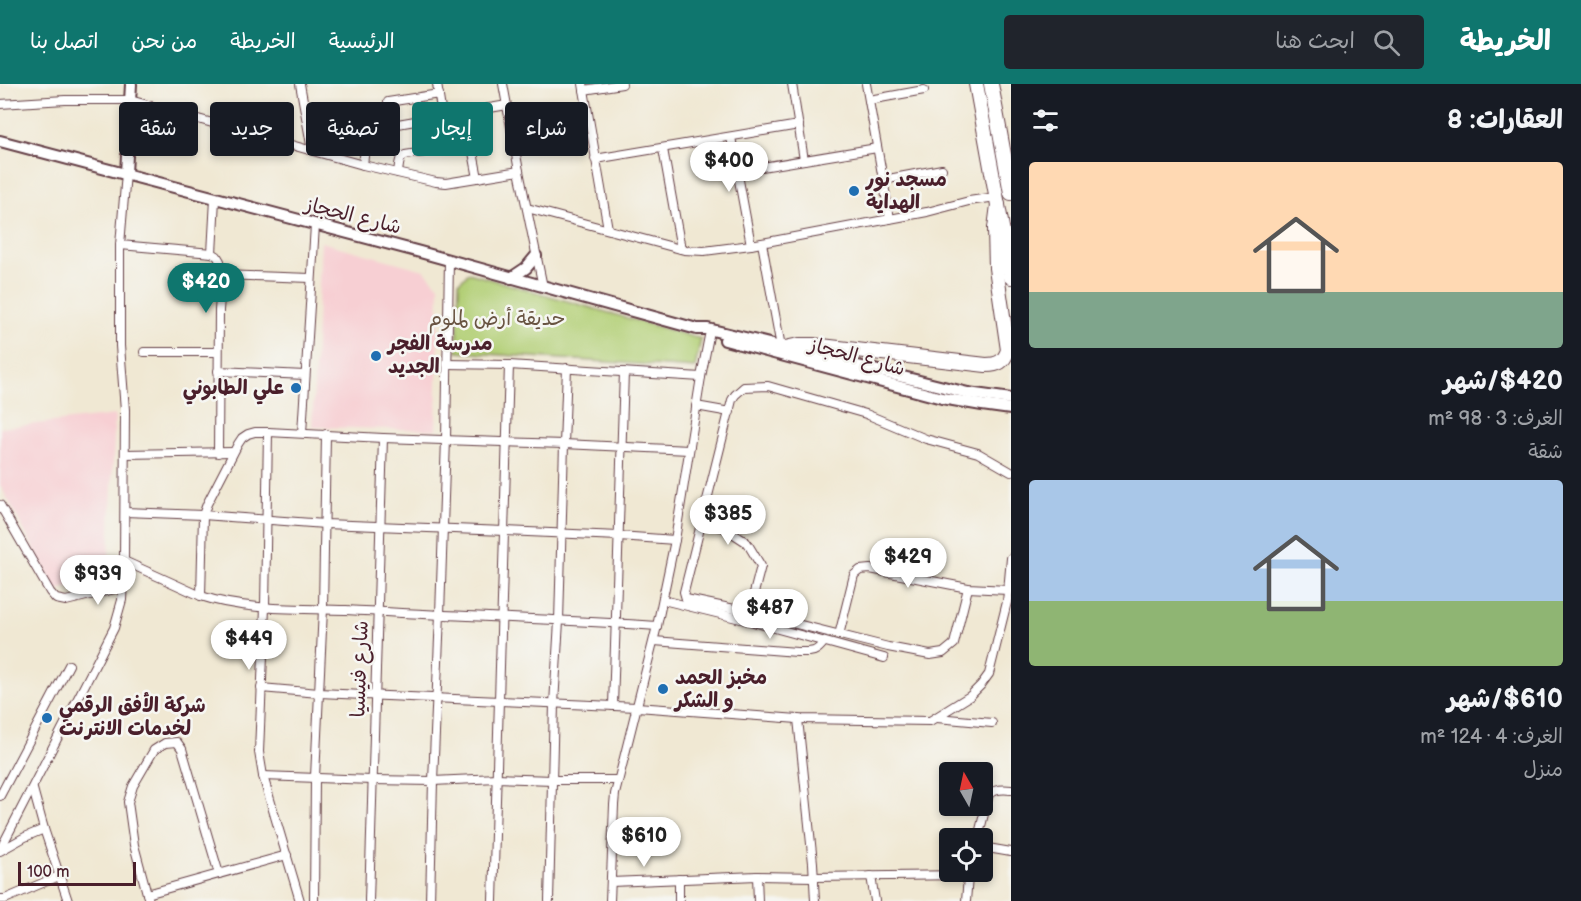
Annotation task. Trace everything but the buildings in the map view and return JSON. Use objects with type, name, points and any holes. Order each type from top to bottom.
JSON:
[{"type":"highway","points":[[976,84],[1011,278]]},
{"type":"highway","points":[[991,84],[1011,193]]},
{"type":"highway","points":[[784,348],[813,345],[986,365],[1002,362],[1006,357],[1008,343],[996,268],[997,201]]},
{"type":"main road","points":[[126,173],[130,84]]},
{"type":"main road","name":"شارع الحجاز","points":[[0,141],[449,260],[697,329],[708,329],[1007,403]]},
{"type":"main road","points":[[511,278],[526,268],[536,256]]},
{"type":"main road","name":"شارع الحجاز","points":[[697,329],[709,336],[942,398],[1007,403]]},
{"type":"street","points":[[300,84],[306,117]]},
{"type":"street","points":[[437,84],[440,102]]},
{"type":"street","points":[[503,84],[506,102]]},
{"type":"street","points":[[608,229],[583,87],[622,84]]},
{"type":"street","points":[[792,84],[804,160]]},
{"type":"street","points":[[866,84],[890,219]]},
{"type":"street","points":[[869,100],[924,90]]},
{"type":"street","points":[[412,121],[392,125],[388,102],[439,94]]},
{"type":"street","points":[[0,104],[65,100],[130,100],[306,148]]},
{"type":"street","points":[[595,159],[799,125]]},
{"type":"street","points":[[731,137],[751,245]]},
{"type":"street","points":[[398,173],[400,161],[405,155],[470,145],[478,178]]},
{"type":"street","points":[[738,171],[877,148]]},
{"type":"street","points":[[663,149],[681,249]]},
{"type":"street","points":[[332,156],[446,183],[519,171]]},
{"type":"street","points":[[363,165],[364,156]]},
{"type":"street","points":[[516,156],[543,287]]},
{"type":"street","points":[[883,180],[942,169]]},
{"type":"street","points":[[0,851],[119,615],[123,587],[125,512],[125,410],[120,346],[120,245],[126,173]]},
{"type":"street","points":[[212,253],[215,199]]},
{"type":"street","points":[[527,208],[681,249],[704,251],[751,245],[997,201]]},
{"type":"street","points":[[302,433],[315,225]]},
{"type":"street","points":[[762,243],[784,348]]},
{"type":"street","points":[[120,245],[212,253],[220,261],[222,274],[218,352],[218,453]]},
{"type":"street","points":[[430,901],[446,439],[449,260]]},
{"type":"street","points":[[222,274],[311,278]]},
{"type":"street","points":[[610,901],[614,805],[618,780],[663,600],[675,540],[700,377],[709,336]]},
{"type":"street","points":[[144,352],[218,352]]},
{"type":"street","points":[[447,364],[509,364],[700,377]]},
{"type":"street","points":[[493,901],[509,364]]},
{"type":"street","points":[[549,901],[567,368]]},
{"type":"street","points":[[218,372],[305,375]]},
{"type":"street","points":[[613,706],[624,372]]},
{"type":"street","points":[[968,588],[954,644],[943,653],[930,656],[686,599],[684,592],[735,395],[744,387],[768,386],[866,414],[926,439],[978,453],[1011,472]]},
{"type":"street","points":[[696,406],[730,412]]},
{"type":"street","points":[[201,596],[203,515],[233,452],[242,438],[248,434],[255,432],[302,433],[689,450]]},
{"type":"street","points":[[268,432],[265,607],[258,739],[263,776],[300,901]]},
{"type":"street","points":[[314,901],[315,777],[320,693],[326,434]]},
{"type":"street","name":"شارع فنيسيا","points":[[369,901],[383,438]]},
{"type":"street","points":[[125,454],[233,452]]},
{"type":"street","points":[[0,505],[56,599],[66,601],[123,587]]},
{"type":"street","points":[[125,512],[381,527],[561,533],[675,540]]},
{"type":"street","points":[[702,524],[723,527],[746,542],[761,566],[749,612]]},
{"type":"street","points":[[261,688],[320,693],[637,707],[798,719],[926,722],[937,718],[970,696],[989,674],[1005,609],[1011,558]]},
{"type":"street","points":[[124,561],[211,600],[231,603],[265,607],[657,626]]},
{"type":"street","points":[[838,635],[854,574],[860,570],[870,569],[968,588],[1008,590]]},
{"type":"street","points":[[663,600],[884,658]]},
{"type":"street","points":[[654,641],[797,652],[814,652],[824,642]]},
{"type":"street","points":[[0,796],[69,665]]},
{"type":"street","points":[[937,718],[992,723]]},
{"type":"street","points":[[798,719],[815,901]]},
{"type":"street","points":[[219,874],[182,748],[177,742],[165,743],[154,750],[128,802],[134,845],[148,898],[219,874],[287,855]]},
{"type":"street","points":[[263,776],[433,781],[497,778],[618,780]]},
{"type":"street","points":[[33,789],[68,901]]},
{"type":"street","points":[[980,828],[989,794],[999,789],[1011,790]]},
{"type":"street","points":[[0,851],[44,829]]},
{"type":"street","points":[[993,849],[1011,852]]},
{"type":"street","points":[[611,882],[757,876],[939,875]]},
{"type":"street","points":[[0,899],[5,899],[59,876]]},
{"type":"street","points":[[757,876],[758,901]]},
{"type":"street","points":[[871,876],[875,901]]},
{"type":"street","points":[[679,879],[679,901]]},
{"type":"street","points":[[966,901],[967,882]]},
{"type":"shaded area","name":"مدرسة الفجر الجديد","points":[[321,242],[424,270],[439,286],[436,430],[312,427]]},
{"type":"shaded area","points":[[115,415],[108,578],[56,590],[0,485],[0,428]]},
{"type":"green space","name":"حديقة أرض لملوم","points":[[469,273],[701,339],[695,368],[457,352],[459,282]]},
{"type":"place","name":"مسجد نور الهداية","points":[[854,191]]},
{"type":"place","name":"مدرسة الفجر الجديد","points":[[376,356]]},
{"type":"place","name":"علي الطابوني","points":[[296,388]]},
{"type":"place","name":"مخبز الحمد و الشكر","points":[[663,689]]},
{"type":"place","name":"شركة الأفق الرقمي لخدمات الانترنت","points":[[47,718]]}]
